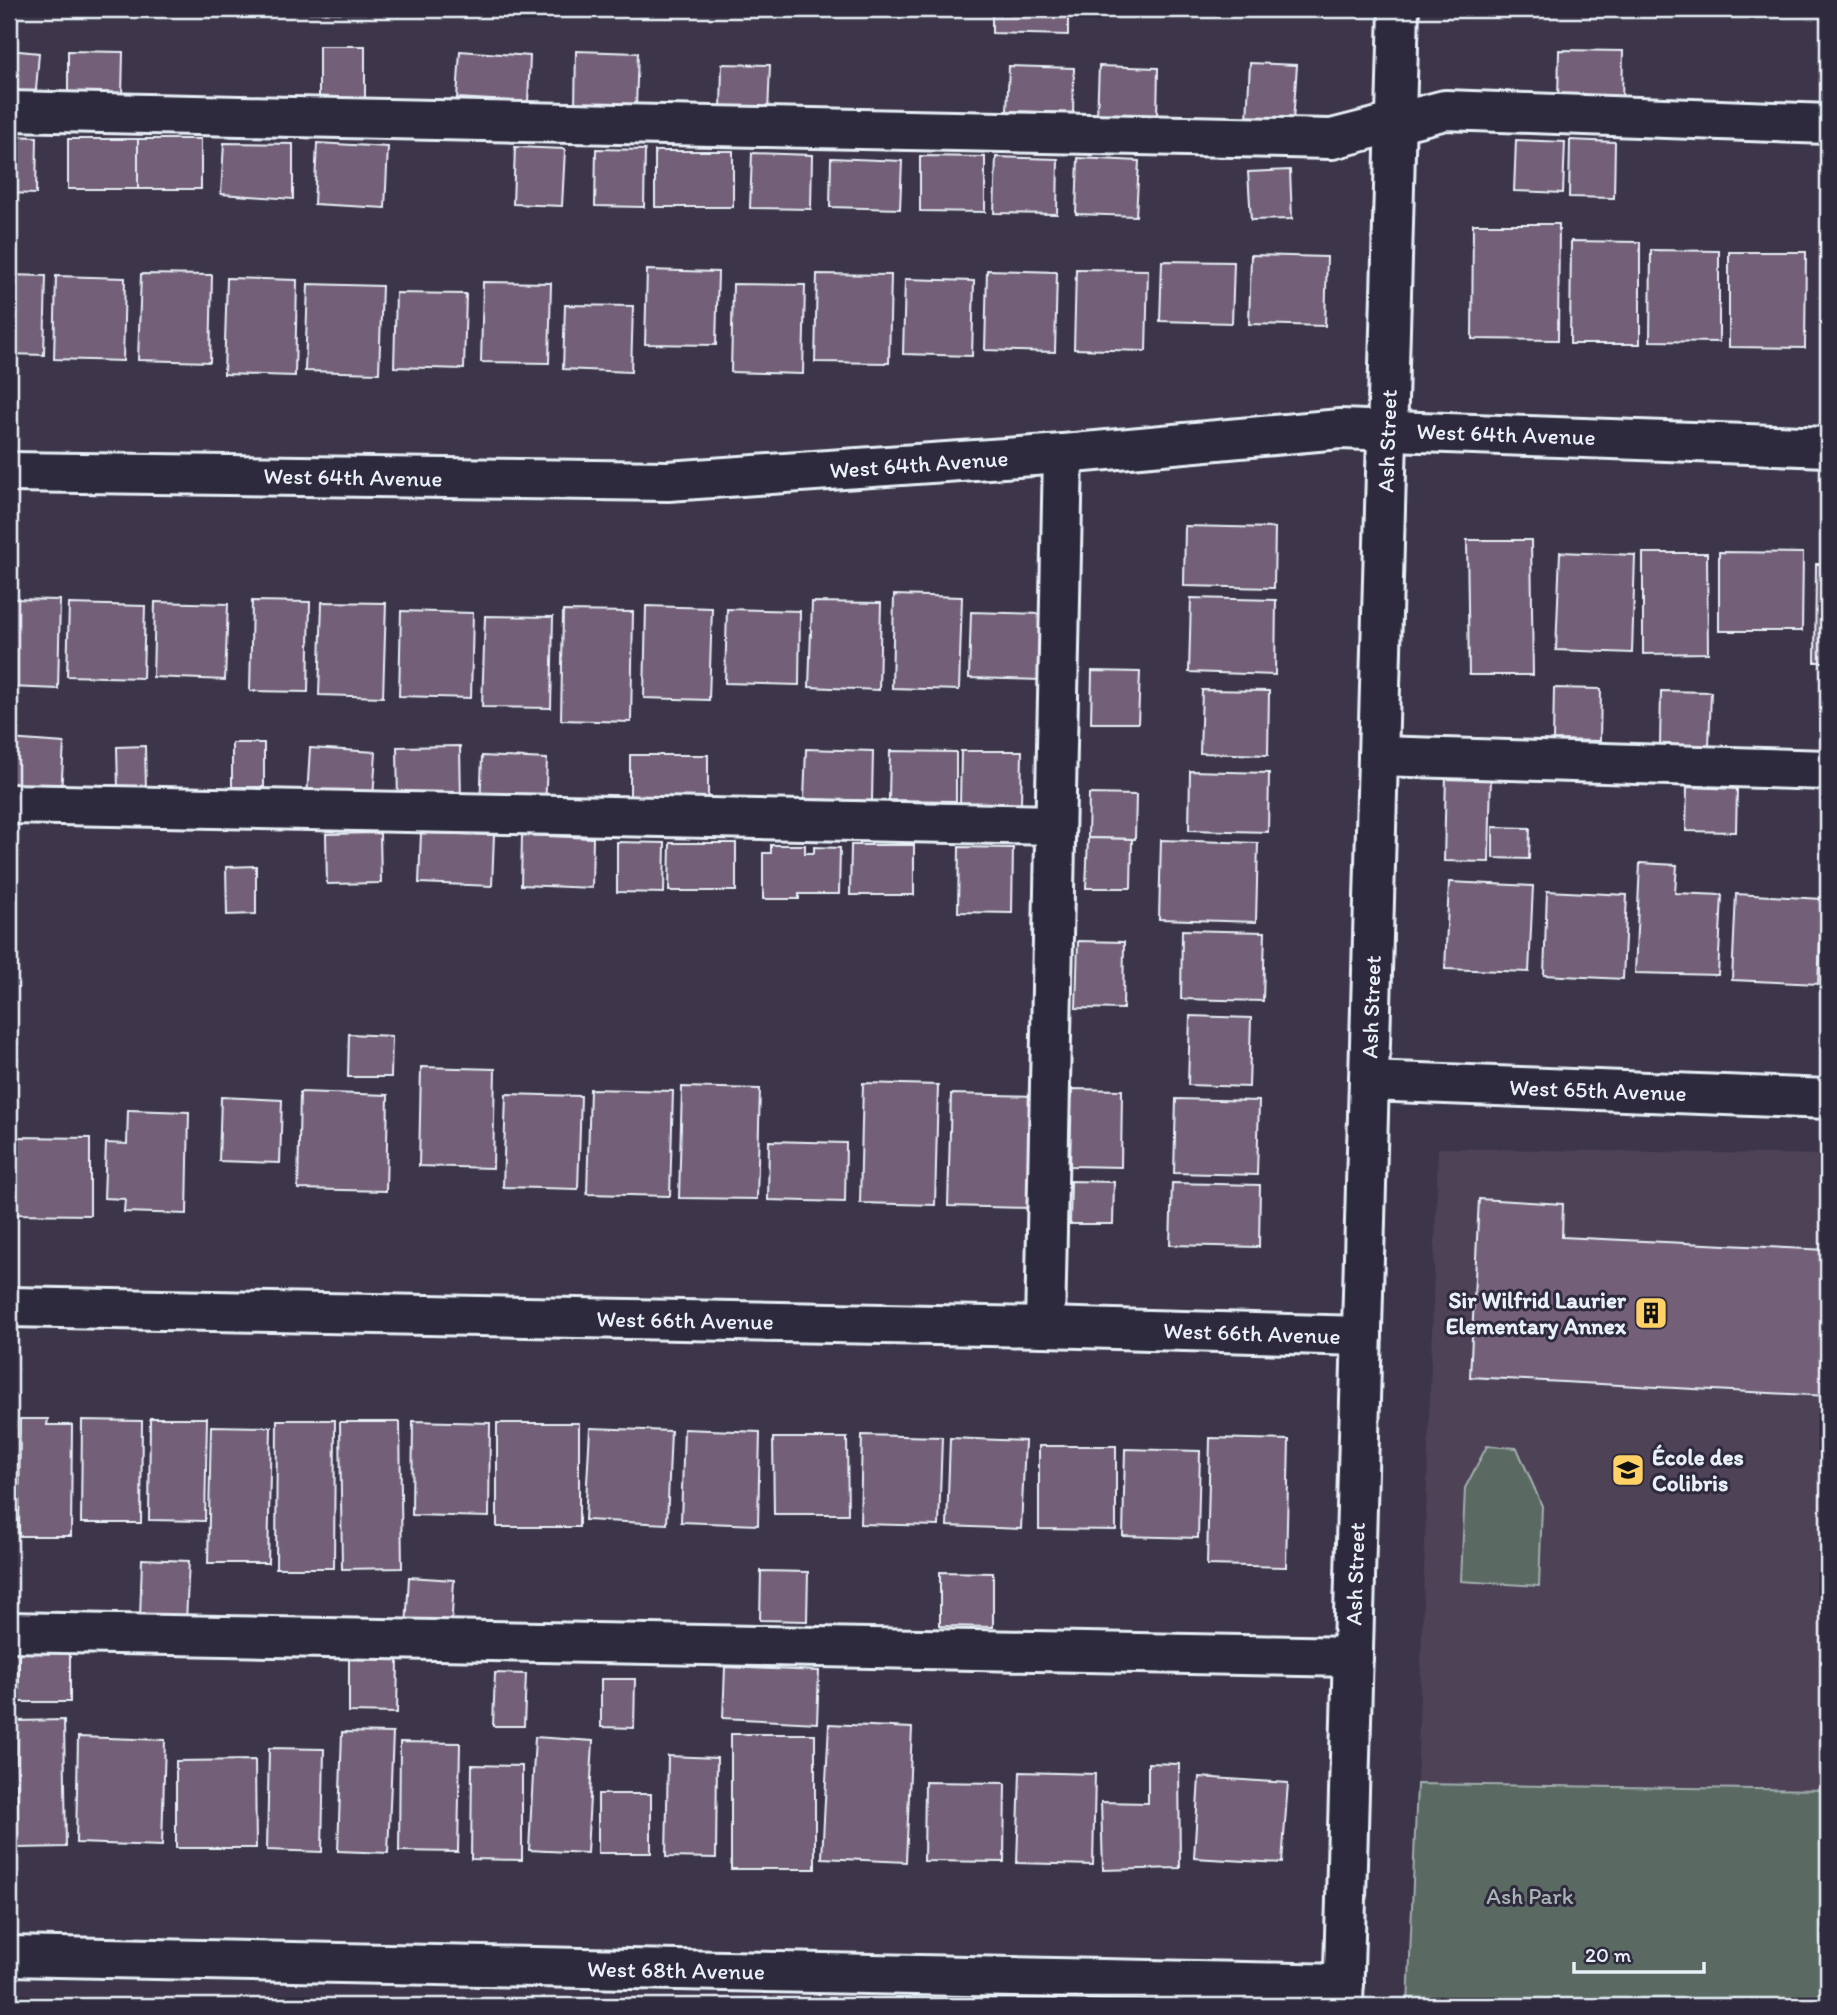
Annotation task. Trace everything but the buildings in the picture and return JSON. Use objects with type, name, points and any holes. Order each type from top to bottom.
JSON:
[{"type":"street","name":"Ash Street","points":[[1343,1995],[1399,9]]},
{"type":"street","points":[[9,111],[1332,139],[1445,110],[1828,124]]},
{"type":"street","name":"West 64th Avenue","points":[[9,472],[668,481],[1063,454],[1340,429],[1828,447]]},
{"type":"street","points":[[1045,1327],[1063,454]]},
{"type":"street","points":[[1378,756],[1828,770]]},
{"type":"street","points":[[9,803],[1055,825]]},
{"type":"street","name":"West 65th Avenue","points":[[1369,1081],[1828,1099]]},
{"type":"street","name":"West 66th Avenue","points":[[9,1307],[1045,1327],[1362,1336]]},
{"type":"street","points":[[9,1632],[1353,1657]]},
{"type":"street","name":"West 68th Avenue","points":[[9,1956],[1343,1995]]},
{"type":"shaded area","name":"École des Colibris","points":[[1438,1148],[1828,1155],[1828,1790],[1417,1784]]},
{"type":"green space","points":[[1487,1446],[1517,1448],[1542,1506],[1539,1586],[1461,1581],[1465,1488]]},
{"type":"green space","name":"Ash Park","points":[[1417,1784],[1828,1790],[1828,2006],[1408,2006]]},
{"type":"place","name":"Sir Wilfrid Laurier Elementary Annex","points":[[1651,1313]]},
{"type":"place","name":"École des Colibris","points":[[1628,1470]]}]
